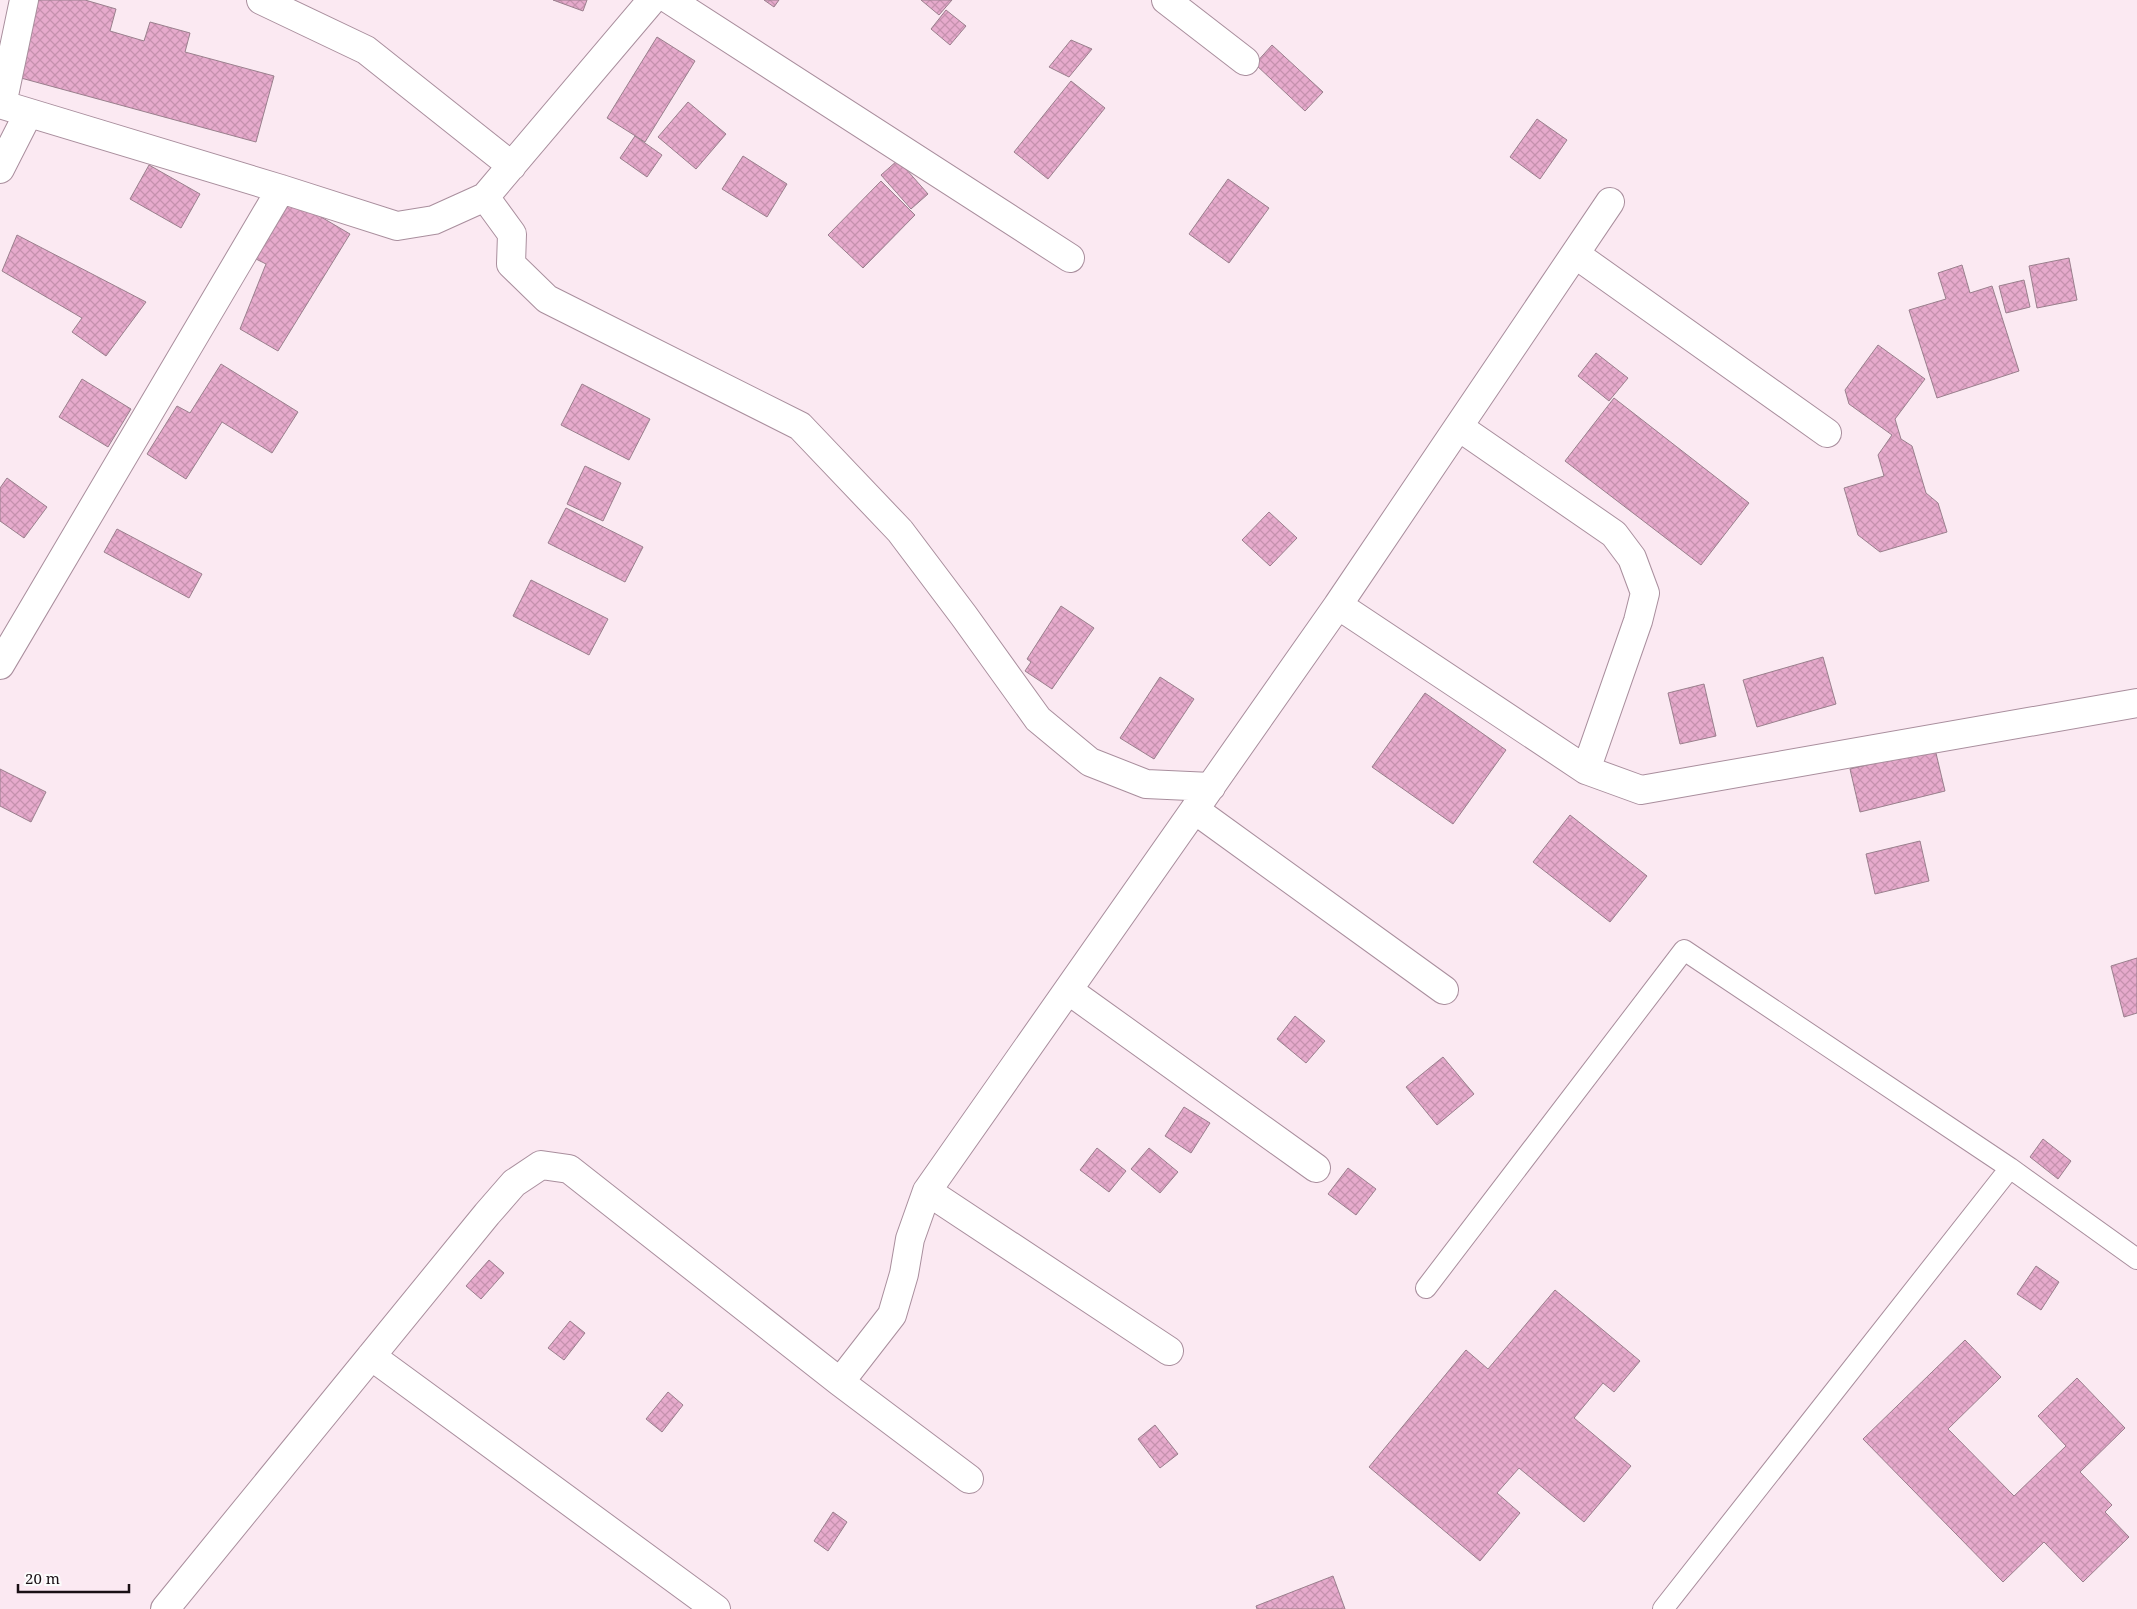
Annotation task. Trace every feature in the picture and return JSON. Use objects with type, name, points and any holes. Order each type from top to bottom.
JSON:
[{"type":"street","points":[[24,0],[1,105],[397,226],[434,220],[486,198],[652,0]]},
{"type":"street","points":[[261,0],[366,50],[512,166]]},
{"type":"street","points":[[670,0],[1070,258]]},
{"type":"street","points":[[1166,0],[1245,61]]},
{"type":"street","points":[[0,170],[28,114]]},
{"type":"street","points":[[0,665],[281,189]]},
{"type":"street","points":[[486,198],[512,234],[511,264],[547,299],[800,426],[900,531],[1038,719],[1090,762],[1146,784],[1211,787]]},
{"type":"street","points":[[840,1382],[892,1315],[904,1274],[910,1239],[927,1190],[1338,606],[1610,202]]},
{"type":"street","points":[[1575,254],[1827,433]]},
{"type":"street","points":[[1458,427],[1614,534],[1632,558],[1645,593],[1638,621],[1586,770]]},
{"type":"street","points":[[1338,606],[1586,770],[1641,790],[2137,703]]},
{"type":"street","points":[[1195,810],[1444,990]]},
{"type":"street","points":[[1068,990],[1316,1168]]},
{"type":"street","points":[[165,1609],[514,1183],[541,1165],[569,1169],[840,1382],[969,1479]]},
{"type":"street","points":[[927,1190],[1168,1351]]},
{"type":"street","points":[[371,1356],[716,1609]]},
{"type":"lane","points":[[1426,1288],[1684,950],[2010,1168],[2137,1259]]},
{"type":"lane","points":[[1663,1609],[2010,1168]]},
{"type":"building","points":[[31,0],[85,0],[116,9],[110,31],[144,41],[150,22],[190,33],[185,52],[274,76],[256,142],[10,75]]},
{"type":"building","points":[[553,0],[587,0],[583,11]]},
{"type":"building","points":[[764,0],[779,0],[774,7]]},
{"type":"building","points":[[921,0],[952,0],[939,15]]},
{"type":"building","points":[[946,10],[966,26],[950,45],[931,29]]},
{"type":"building","points":[[657,37],[695,61],[645,142],[607,118]]},
{"type":"building","points":[[1071,40],[1092,49],[1069,77],[1049,67]]},
{"type":"building","points":[[1272,45],[1323,92],[1305,111],[1255,64]]},
{"type":"building","points":[[1071,81],[1105,108],[1048,179],[1014,152]]},
{"type":"building","points":[[688,102],[726,134],[696,169],[658,137]]},
{"type":"building","points":[[1537,119],[1567,140],[1540,179],[1510,157]]},
{"type":"building","points":[[635,136],[662,155],[647,177],[620,158]]},
{"type":"building","points":[[743,156],[787,184],[767,217],[722,189]]},
{"type":"building","points":[[898,160],[928,194],[911,209],[881,175]]},
{"type":"building","points":[[149,165],[200,194],[181,228],[130,199]]},
{"type":"building","points":[[1228,179],[1269,208],[1229,263],[1189,234]]},
{"type":"building","points":[[881,181],[915,215],[863,268],[828,235]]},
{"type":"building","points":[[287,197],[350,234],[278,351],[240,329],[266,264],[254,258]]},
{"type":"building","points":[[17,235],[146,302],[106,356],[72,332],[82,318],[2,271]]},
{"type":"building","points":[[2069,258],[2077,300],[2037,308],[2029,266]]},
{"type":"building","points":[[1962,265],[1970,293],[1992,286],[2019,371],[1937,398],[1909,310],[1946,299],[1938,273]]},
{"type":"building","points":[[2024,280],[2030,307],[2006,313],[1999,286]]},
{"type":"building","points":[[1878,345],[1925,379],[1895,419],[1901,439],[1912,446],[1926,493],[1938,503],[1947,532],[1880,552],[1858,535],[1844,488],[1884,476],[1878,455],[1892,435],[1849,404],[1845,390]]},
{"type":"building","points":[[1596,353],[1628,378],[1609,401],[1578,376]]},
{"type":"building","points":[[221,364],[298,412],[272,453],[222,422],[186,479],[147,454],[177,406],[190,413]]},
{"type":"building","points":[[82,379],[131,409],[108,447],[59,417]]},
{"type":"building","points":[[582,384],[650,419],[629,460],[561,425]]},
{"type":"building","points":[[1614,398],[1749,503],[1701,565],[1565,461]]},
{"type":"building","points":[[585,466],[621,483],[603,521],[567,504]]},
{"type":"building","points":[[7,478],[47,507],[24,538],[0,521],[0,488]]},
{"type":"building","points":[[566,508],[643,547],[625,582],[548,543]]},
{"type":"building","points":[[1269,512],[1297,538],[1270,566],[1242,540]]},
{"type":"building","points":[[117,529],[202,574],[189,598],[104,552]]},
{"type":"building","points":[[531,580],[608,619],[589,655],[513,616]]},
{"type":"building","points":[[1061,606],[1094,628],[1052,689],[1025,671],[1031,662],[1027,659]]},
{"type":"building","points":[[1823,657],[1836,704],[1757,727],[1743,680]]},
{"type":"building","points":[[1160,677],[1194,699],[1154,759],[1120,738]]},
{"type":"building","points":[[1704,684],[1716,736],[1680,744],[1668,693]]},
{"type":"building","points":[[1425,693],[1506,750],[1453,824],[1372,767]]},
{"type":"building","points":[[1935,749],[1945,791],[1860,812],[1850,769]]},
{"type":"building","points":[[0,769],[46,792],[31,822],[0,806]]},
{"type":"building","points":[[1570,815],[1647,876],[1610,922],[1533,862]]},
{"type":"building","points":[[1920,841],[1929,881],[1875,894],[1866,854]]},
{"type":"building","points":[[2137,958],[2137,1013],[2124,1017],[2111,966]]},
{"type":"building","points":[[1295,1016],[1325,1041],[1306,1063],[1277,1039]]},
{"type":"building","points":[[1443,1057],[1474,1094],[1437,1125],[1406,1087]]},
{"type":"building","points":[[1184,1107],[1210,1123],[1191,1153],[1165,1136]]},
{"type":"building","points":[[2043,1139],[2071,1161],[2058,1179],[2030,1157]]},
{"type":"building","points":[[1097,1148],[1126,1171],[1109,1192],[1080,1170]]},
{"type":"building","points":[[1149,1148],[1178,1172],[1160,1193],[1131,1169]]},
{"type":"building","points":[[1348,1168],[1376,1189],[1356,1215],[1328,1194]]},
{"type":"building","points":[[489,1260],[504,1273],[481,1299],[466,1286]]},
{"type":"building","points":[[2036,1266],[2059,1282],[2041,1310],[2017,1294]]},
{"type":"building","points":[[1555,1290],[1640,1361],[1614,1392],[1603,1383],[1574,1418],[1631,1466],[1584,1522],[1519,1468],[1497,1493],[1520,1513],[1480,1561],[1369,1467],[1466,1350],[1488,1369]]},
{"type":"building","points":[[570,1321],[585,1333],[564,1360],[548,1348]]},
{"type":"building","points":[[1965,1340],[2001,1377],[1948,1429],[2014,1496],[2066,1446],[2038,1416],[2077,1378],[2125,1428],[2080,1472],[2112,1505],[2105,1512],[2129,1537],[2083,1582],[2044,1542],[2003,1582],[1863,1439]]},
{"type":"building","points":[[668,1392],[683,1405],[662,1432],[646,1419]]},
{"type":"building","points":[[1155,1425],[1178,1454],[1160,1468],[1138,1439]]},
{"type":"building","points":[[833,1512],[847,1522],[828,1551],[814,1541]]},
{"type":"building","points":[[1333,1576],[1345,1609],[1257,1609],[1256,1606]]}]
